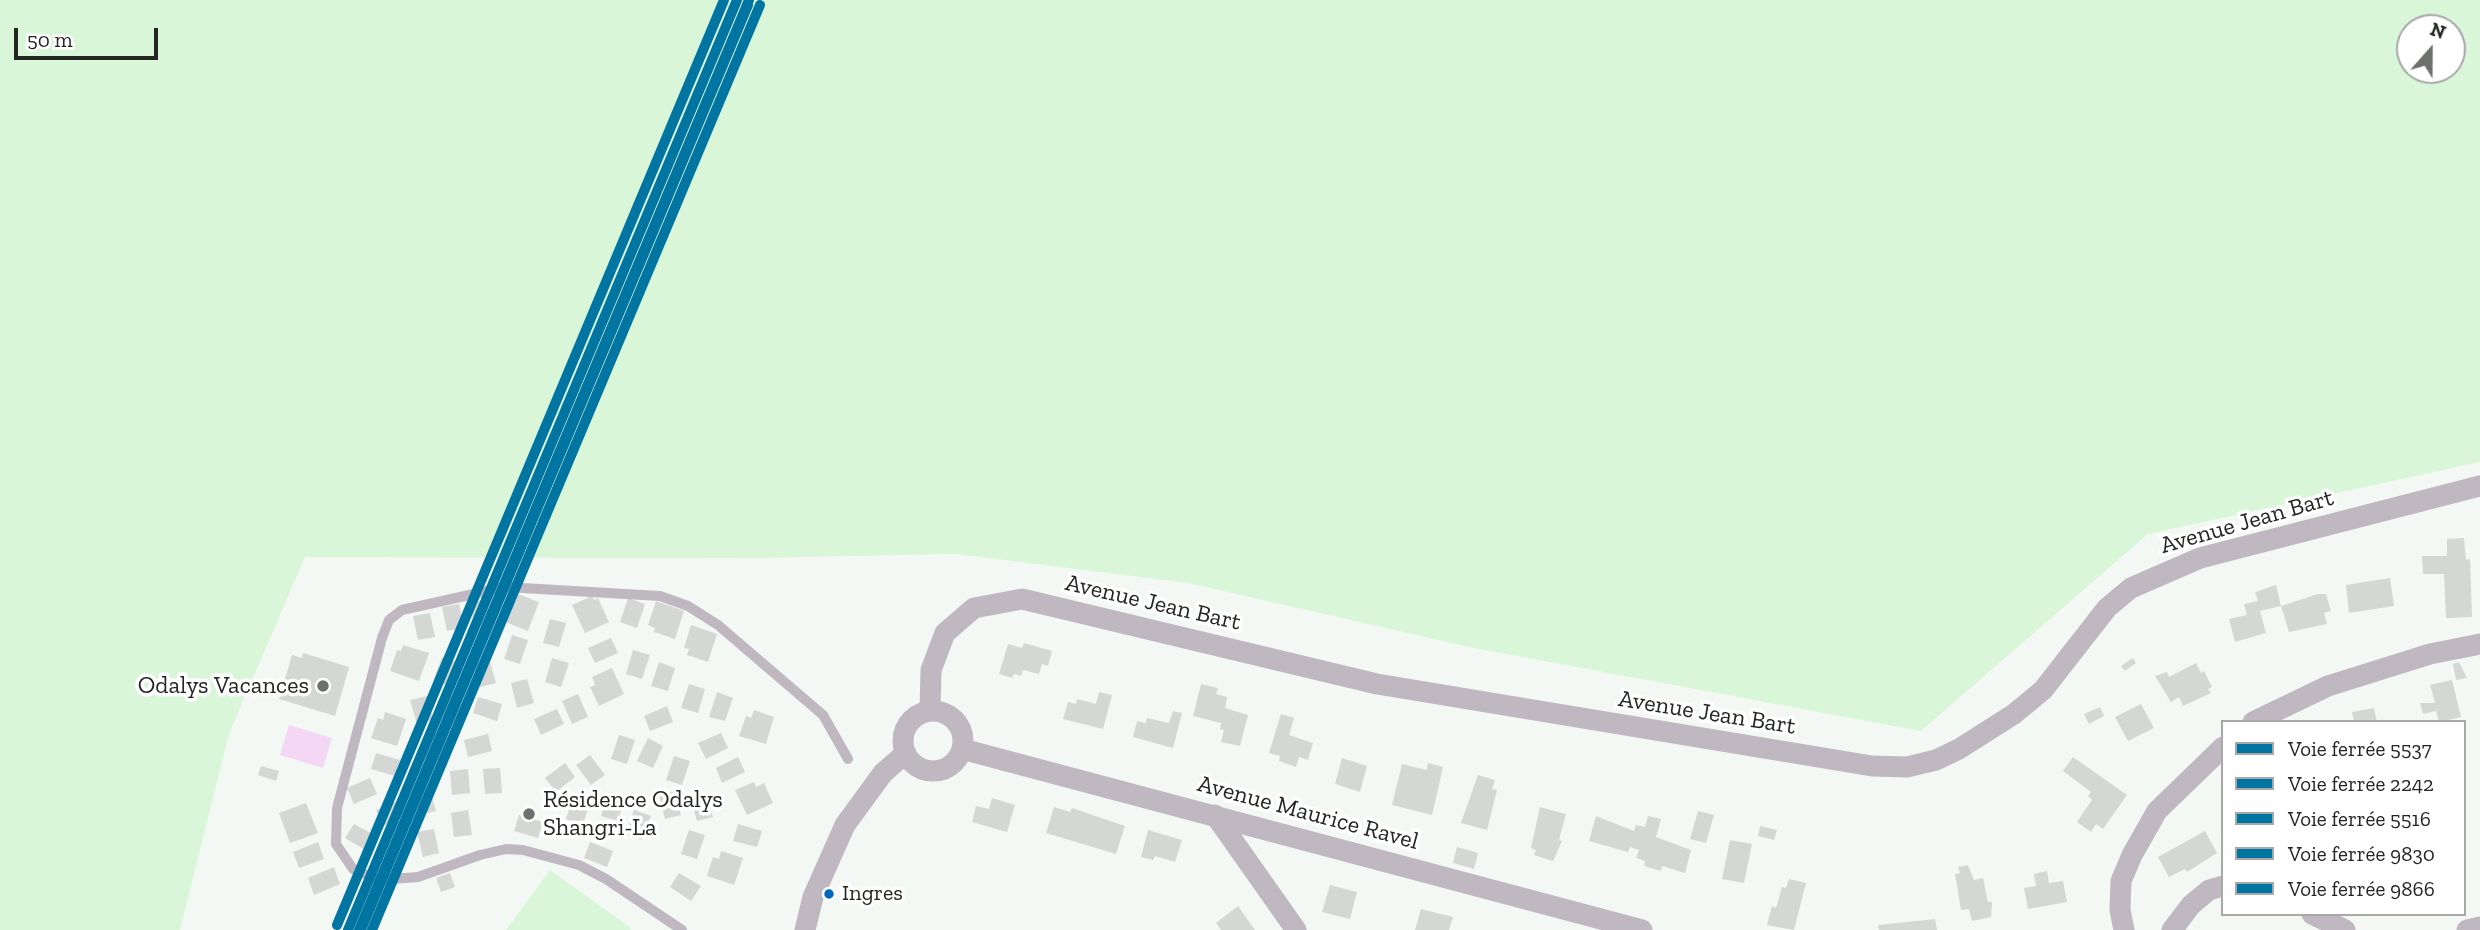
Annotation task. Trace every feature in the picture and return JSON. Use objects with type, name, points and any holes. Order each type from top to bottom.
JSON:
[{"type":"street","name":"Avenue Jean Bart","points":[[930,711],[931,670],[945,633],[974,608],[1022,599],[1390,686],[1872,766],[1907,766],[1936,760],[2014,714],[2043,690],[2107,608],[2131,588],[2200,558],[2480,486]]},
{"type":"street","points":[[2257,720],[2328,686],[2430,654],[2480,644]]},
{"type":"street","points":[[930,711],[949,716],[956,722],[963,740],[961,749],[949,766],[930,771],[911,762],[903,738],[909,723],[930,711]]},
{"type":"street","name":"Avenue Maurice Ravel","points":[[961,749],[971,754],[1215,815],[1642,930]]},
{"type":"street","points":[[2124,930],[2120,910],[2121,881],[2132,855],[2157,811],[2221,749]]},
{"type":"street","points":[[805,930],[813,897],[845,825],[883,773],[906,753]]},
{"type":"street","points":[[1215,815],[1296,930]]},
{"type":"street","points":[[2172,930],[2191,905],[2209,890],[2221,887]]},
{"type":"street","points":[[2316,916],[2345,930]]},
{"type":"street","points":[[2467,930],[2480,928]]},
{"type":"lane","points":[[682,930],[606,879],[579,865],[523,850],[506,849],[480,855],[418,877],[379,880],[354,869],[336,844],[337,808],[389,620],[402,610],[505,587],[660,596],[688,606],[718,625],[823,715],[848,759]]},
{"type":"green space","points":[[0,0],[2480,0],[2480,462],[2148,534],[1921,731],[1469,647],[1188,583],[956,554],[747,558],[305,557],[229,734],[180,930],[0,930]]},
{"type":"green space","points":[[550,870],[631,928],[630,930],[506,930]]},
{"type":"shaded area","points":[[289,725],[332,738],[323,768],[280,755]]},
{"type":"building","points":[[2464,538],[2466,560],[2470,559],[2472,617],[2446,618],[2444,574],[2423,574],[2422,556],[2447,556],[2447,539]]},
{"type":"building","points":[[2390,578],[2394,606],[2349,613],[2346,585]]},
{"type":"building","points":[[2276,585],[2281,606],[2260,611],[2266,633],[2235,642],[2229,619],[2247,615],[2244,604],[2258,601],[2255,592]]},
{"type":"building","points":[[518,594],[539,602],[528,631],[500,620],[509,598],[516,601]]},
{"type":"building","points":[[2326,594],[2331,611],[2324,613],[2327,624],[2289,632],[2281,606]]},
{"type":"building","points":[[592,596],[594,600],[598,598],[609,622],[585,633],[572,605]]},
{"type":"building","points":[[628,598],[645,604],[637,628],[620,622]]},
{"type":"building","points":[[486,599],[492,623],[475,627],[469,603]]},
{"type":"building","points":[[656,601],[684,611],[675,639],[654,632],[655,628],[648,625]]},
{"type":"building","points":[[459,604],[464,628],[447,631],[442,607]]},
{"type":"building","points":[[430,613],[435,637],[418,640],[413,616]]},
{"type":"building","points":[[550,619],[566,623],[559,647],[543,643]]},
{"type":"building","points":[[691,625],[717,634],[708,662],[687,655],[689,649],[684,648]]},
{"type":"building","points":[[512,635],[528,640],[520,664],[504,659]]},
{"type":"building","points":[[611,638],[618,653],[595,663],[588,648]]},
{"type":"building","points":[[1024,643],[1052,651],[1048,666],[1042,664],[1039,674],[1023,670],[1021,676],[1014,674],[1012,678],[999,674],[1008,644],[1022,648]]},
{"type":"building","points":[[403,645],[429,653],[419,681],[390,671],[397,650],[401,651]]},
{"type":"building","points":[[633,650],[650,655],[642,679],[626,674]]},
{"type":"building","name":"Odalys Vacances","points":[[303,653],[349,667],[335,716],[279,699],[292,655],[302,658]]},
{"type":"building","points":[[442,657],[458,662],[450,686],[433,681]]},
{"type":"building","points":[[489,658],[496,683],[480,687],[473,663]]},
{"type":"building","points":[[552,658],[569,663],[561,687],[545,682]]},
{"type":"building","points":[[2133,658],[2136,663],[2125,671],[2121,666]]},
{"type":"building","points":[[659,662],[675,668],[668,691],[651,686]]},
{"type":"building","points":[[2459,662],[2467,678],[2456,680],[2453,664]]},
{"type":"building","points":[[2196,663],[2201,673],[2204,671],[2212,687],[2208,689],[2211,693],[2183,706],[2179,697],[2171,702],[2155,676],[2167,672],[2169,677]]},
{"type":"building","points":[[612,668],[624,694],[599,706],[590,687],[595,685],[592,677]]},
{"type":"building","points":[[527,679],[534,703],[517,708],[511,683]]},
{"type":"building","points":[[2452,680],[2461,717],[2438,720],[2436,711],[2423,714],[2420,703],[2435,703],[2430,685]]},
{"type":"building","points":[[689,684],[705,689],[698,713],[681,708]]},
{"type":"building","points":[[1201,684],[1218,688],[1216,694],[1227,697],[1225,708],[1248,715],[1240,746],[1221,742],[1224,730],[1220,729],[1221,723],[1193,716]]},
{"type":"building","points":[[717,692],[733,698],[725,721],[709,717]]},
{"type":"building","points":[[1099,692],[1112,695],[1103,729],[1063,719],[1068,702],[1076,704],[1077,699],[1096,704]]},
{"type":"building","points":[[578,694],[588,717],[572,724],[562,701]]},
{"type":"building","points":[[457,695],[464,719],[447,724],[440,700]]},
{"type":"building","points":[[427,696],[433,720],[417,724],[410,700]]},
{"type":"building","points":[[478,697],[502,704],[497,721],[473,713]]},
{"type":"building","points":[[2141,704],[2154,728],[2128,741],[2115,717]]},
{"type":"building","points":[[667,706],[673,722],[650,731],[644,716]]},
{"type":"building","points":[[2100,707],[2104,716],[2089,724],[2084,714]]},
{"type":"building","points":[[2374,708],[2377,720],[2354,720],[2352,712]]},
{"type":"building","points":[[557,709],[564,724],[541,735],[534,719]]},
{"type":"building","points":[[754,710],[774,717],[766,744],[739,736],[746,716],[751,718]]},
{"type":"building","points":[[1173,711],[1182,713],[1173,748],[1133,737],[1137,721],[1146,723],[1147,718],[1169,723]]},
{"type":"building","points":[[385,712],[406,719],[397,746],[371,738],[378,718],[383,720]]},
{"type":"building","points":[[1281,714],[1294,718],[1289,735],[1313,743],[1308,760],[1299,757],[1296,767],[1279,761],[1280,756],[1269,753]]},
{"type":"building","points":[[431,732],[447,738],[439,761],[423,756]]},
{"type":"building","points":[[721,733],[728,748],[706,759],[698,743]]},
{"type":"building","points":[[488,734],[492,751],[468,757],[464,740]]},
{"type":"building","points":[[619,735],[635,740],[627,764],[611,759]]},
{"type":"building","points":[[648,738],[663,746],[653,768],[637,761]]},
{"type":"building","points":[[376,753],[400,760],[395,776],[371,769]]},
{"type":"building","points":[[590,755],[605,775],[591,785],[576,765]]},
{"type":"building","points":[[674,756],[690,761],[682,785],[666,780]]},
{"type":"building","points":[[738,757],[745,772],[722,783],[716,768]]},
{"type":"building","points":[[2073,757],[2127,795],[2103,829],[2096,824],[2091,832],[2077,822],[2092,800],[2088,796],[2091,792],[2063,771]]},
{"type":"building","points":[[1342,758],[1367,766],[1360,792],[1335,784]]},
{"type":"building","points":[[565,763],[575,777],[556,792],[545,778]]},
{"type":"building","points":[[1428,763],[1443,767],[1432,815],[1392,805],[1402,764],[1427,770]]},
{"type":"building","points":[[261,766],[279,771],[276,781],[258,775]]},
{"type":"building","points":[[500,768],[502,793],[485,794],[483,769]]},
{"type":"building","points":[[468,769],[470,793],[452,795],[450,771]]},
{"type":"building","points":[[1478,775],[1495,780],[1492,789],[1497,790],[1487,830],[1461,823]]},
{"type":"building","points":[[370,778],[377,794],[354,804],[347,788]]},
{"type":"building","points":[[754,782],[756,787],[764,783],[773,803],[747,815],[735,790]]},
{"type":"building","points":[[429,787],[436,811],[419,815],[413,791]]},
{"type":"building","points":[[675,791],[681,815],[665,819],[659,795]]},
{"type":"building","points":[[609,792],[625,797],[618,821],[601,816]]},
{"type":"building","points":[[706,793],[713,817],[697,821],[690,797]]},
{"type":"building","points":[[574,795],[590,801],[583,825],[566,819]]},
{"type":"building","points":[[992,798],[1015,805],[1007,832],[972,822],[976,806],[989,809]]},
{"type":"building","points":[[399,800],[406,815],[383,826],[376,810]]},
{"type":"building","points":[[306,803],[318,833],[290,843],[279,813]]},
{"type":"building","points":[[1054,807],[1070,812],[1072,808],[1125,826],[1116,854],[1046,833]]},
{"type":"building","points":[[1540,807],[1566,814],[1559,840],[1562,841],[1553,861],[1534,855],[1536,850],[1531,848]]},
{"type":"building","points":[[468,810],[472,835],[454,837],[451,813]]},
{"type":"building","points":[[634,810],[651,816],[642,840],[626,834]]},
{"type":"building","points":[[1698,811],[1714,815],[1706,843],[1690,839]]},
{"type":"building","points":[[519,815],[543,822],[538,838],[514,831]]},
{"type":"building","points":[[1596,816],[1634,831],[1636,825],[1645,827],[1648,816],[1661,819],[1656,837],[1691,850],[1685,873],[1662,866],[1661,871],[1644,866],[1645,861],[1636,858],[1639,850],[1630,847],[1628,852],[1589,841]]},
{"type":"building","points":[[354,824],[376,836],[367,851],[345,838]]},
{"type":"building","points":[[738,824],[762,831],[757,847],[733,841]]},
{"type":"building","points":[[1760,826],[1777,830],[1774,840],[1758,836]]},
{"type":"building","points":[[434,829],[439,853],[423,857],[417,832]]},
{"type":"building","points":[[689,830],[705,835],[697,859],[681,854]]},
{"type":"building","points":[[1148,830],[1182,840],[1175,862],[1155,856],[1153,860],[1141,857]]},
{"type":"building","points":[[2205,831],[2217,853],[2187,872],[2185,869],[2169,877],[2158,857]]},
{"type":"building","points":[[1730,840],[1752,844],[1744,883],[1722,879]]},
{"type":"building","points":[[318,842],[324,859],[299,868],[293,852]]},
{"type":"building","points":[[590,842],[613,851],[607,867],[584,858]]},
{"type":"building","points":[[1457,847],[1478,853],[1474,869],[1453,863]]},
{"type":"building","points":[[721,851],[743,858],[734,885],[707,876],[713,857],[719,859]]},
{"type":"building","points":[[1968,865],[1974,880],[1983,878],[1988,902],[1992,902],[1991,917],[1972,921],[1969,909],[1961,910],[1955,874],[1960,873],[1958,867]]},
{"type":"building","points":[[334,867],[340,884],[314,895],[308,878]]},
{"type":"building","points":[[2047,871],[2049,883],[2063,881],[2067,902],[2028,909],[2024,888],[2036,886],[2034,874]]},
{"type":"building","points":[[450,873],[455,887],[441,892],[436,878]]},
{"type":"building","points":[[679,873],[701,886],[691,901],[670,887]]},
{"type":"building","points":[[1789,879],[1806,883],[1794,930],[1767,925],[1772,906],[1776,908],[1782,887],[1786,888]]},
{"type":"building","points":[[1330,885],[1357,892],[1350,919],[1322,912]]},
{"type":"building","points":[[1238,906],[1255,930],[1221,930],[1216,923]]},
{"type":"building","points":[[1421,909],[1453,917],[1449,930],[1415,930]]},
{"type":"building","points":[[1935,919],[1937,930],[1879,930],[1878,925]]},
{"type":"rail line","name":"9866","points":[[337,925],[724,0]]},
{"type":"rail line","name":"2242","points":[[348,930],[737,0]]},
{"type":"rail line","name":"5537","points":[[359,930],[749,0]]},
{"type":"rail line","name":"5516","points":[[361,930],[748,5]]},
{"type":"rail line","name":"9830","points":[[372,930],[760,5]]},
{"type":"place","name":"Odalys Vacances","points":[[323,686]]},
{"type":"place","name":"Résidence Odalys Shangri-La","points":[[529,814]]},
{"type":"place","name":"Ingres","points":[[829,894]]}]
